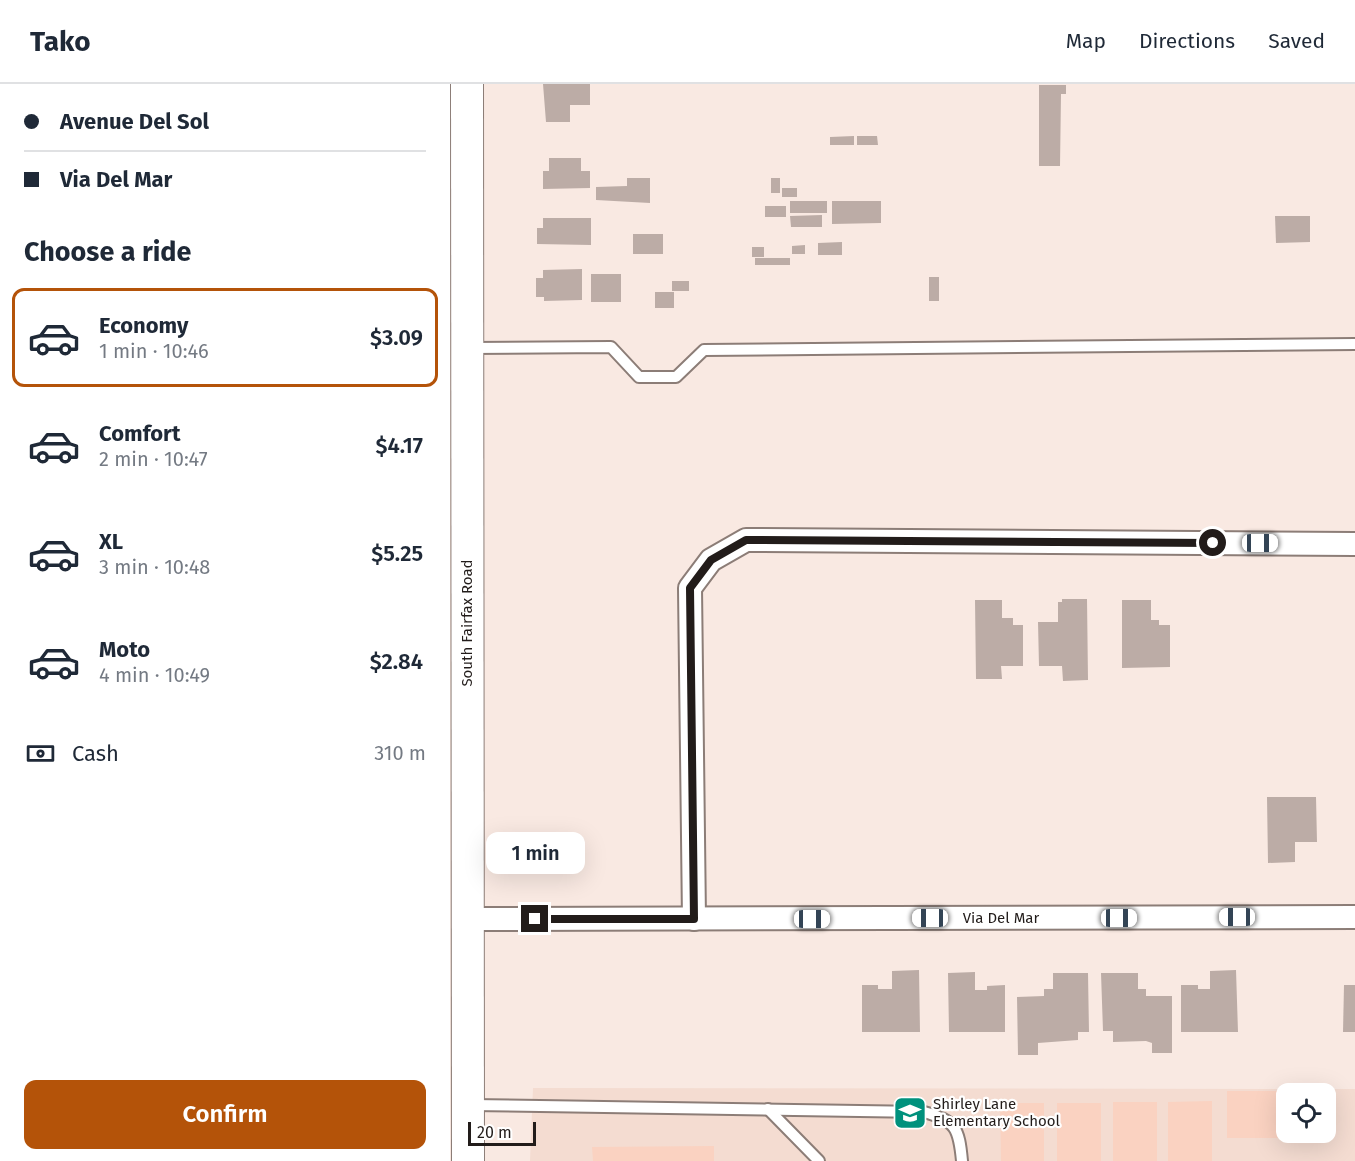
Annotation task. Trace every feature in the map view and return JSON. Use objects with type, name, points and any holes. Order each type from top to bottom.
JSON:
[{"type":"street","name":"South Fairfax Road","points":[[466,84],[461,329],[468,1161]]},
{"type":"street","points":[[694,919],[690,588],[711,560],[746,540],[1355,544]]},
{"type":"street","name":"Via Del Mar","points":[[467,919],[1355,917]]},
{"type":"lane","points":[[461,329],[611,347],[639,377],[676,377],[704,350],[1355,344]]},
{"type":"lane","points":[[468,1105],[924,1112],[945,1118],[959,1132],[962,1161]]},
{"type":"lane","points":[[768,1109],[819,1161]]},
{"type":"shaded area","name":"Shirley Lane Elementary School","points":[[533,1088],[1276,1089],[1276,1143],[1336,1143],[1336,1089],[1355,1089],[1355,1161],[530,1161]]},
{"type":"shaded area","points":[[1227,1091],[1276,1091],[1276,1138],[1227,1138]]},
{"type":"shaded area","points":[[1212,1101],[1212,1161],[1168,1161],[1168,1102]]},
{"type":"shaded area","points":[[1113,1102],[1157,1102],[1157,1161],[1113,1161]]},
{"type":"shaded area","points":[[1000,1103],[1044,1103],[1044,1161],[1001,1161]]},
{"type":"shaded area","points":[[1057,1103],[1101,1103],[1101,1161],[1057,1161]]},
{"type":"shaded area","points":[[714,1146],[714,1161],[593,1161],[592,1147]]},
{"type":"building","points":[[543,84],[590,84],[590,105],[570,105],[570,122],[546,122]]},
{"type":"building","points":[[1039,85],[1066,85],[1066,94],[1061,94],[1060,166],[1039,166]]},
{"type":"building","points":[[854,136],[854,145],[830,145],[830,137]]},
{"type":"building","points":[[857,136],[877,136],[878,145],[857,145]]},
{"type":"building","points":[[549,158],[581,158],[581,171],[590,171],[590,188],[543,189],[543,171],[549,171]]},
{"type":"building","points":[[627,178],[650,178],[650,203],[596,200],[596,187],[627,186]]},
{"type":"building","points":[[771,178],[780,178],[780,193],[771,193]]},
{"type":"building","points":[[782,188],[797,188],[797,197],[782,197]]},
{"type":"building","points":[[790,201],[827,201],[827,213],[790,213]]},
{"type":"building","points":[[832,201],[881,201],[881,223],[832,224]]},
{"type":"building","points":[[765,206],[786,206],[786,217],[765,217]]},
{"type":"building","points":[[822,215],[822,227],[791,227],[790,216]]},
{"type":"building","points":[[1275,216],[1310,216],[1310,242],[1276,243]]},
{"type":"building","points":[[543,218],[591,218],[591,245],[537,244],[537,228],[543,228]]},
{"type":"building","points":[[633,234],[663,234],[663,254],[633,254]]},
{"type":"building","points":[[842,242],[842,255],[818,255],[818,243]]},
{"type":"building","points":[[805,245],[805,254],[792,254],[792,246]]},
{"type":"building","points":[[752,247],[764,247],[764,257],[752,257]]},
{"type":"building","points":[[755,258],[790,258],[790,265],[755,265]]},
{"type":"building","points":[[582,269],[582,300],[544,301],[544,297],[536,297],[536,278],[543,278],[543,270]]},
{"type":"building","points":[[591,274],[621,274],[621,302],[591,302]]},
{"type":"building","points":[[929,277],[939,277],[939,301],[929,301]]},
{"type":"building","points":[[672,281],[689,281],[689,291],[672,291]]},
{"type":"building","points":[[655,292],[674,292],[674,308],[655,308]]},
{"type":"building","points":[[1062,599],[1087,599],[1088,680],[1063,681],[1062,666],[1039,666],[1038,622],[1058,622],[1058,602],[1062,602]]},
{"type":"building","points":[[975,600],[1002,600],[1002,618],[1013,618],[1013,625],[1023,625],[1023,666],[1001,666],[1002,679],[976,679]]},
{"type":"building","points":[[1122,600],[1151,600],[1151,620],[1159,620],[1159,625],[1170,625],[1170,667],[1122,668]]},
{"type":"building","points":[[1267,797],[1316,797],[1317,842],[1295,842],[1295,862],[1268,863]]},
{"type":"building","points":[[919,970],[920,1032],[862,1032],[862,985],[878,985],[878,989],[892,989],[892,971]]},
{"type":"building","points":[[1236,970],[1238,1032],[1181,1032],[1181,985],[1198,985],[1198,989],[1210,989],[1210,971]]},
{"type":"building","points":[[975,972],[975,990],[987,990],[987,986],[1005,985],[1005,1032],[949,1032],[948,973]]},
{"type":"building","points":[[1053,973],[1088,973],[1089,1032],[1078,1032],[1078,1040],[1038,1043],[1038,1055],[1018,1055],[1017,997],[1044,996],[1044,989],[1053,989]]},
{"type":"building","points":[[1101,973],[1138,973],[1138,989],[1146,989],[1146,996],[1172,996],[1172,1053],[1152,1053],[1152,1043],[1146,1041],[1113,1042],[1113,1031],[1103,1031]]},
{"type":"building","points":[[1344,985],[1355,985],[1355,1032],[1343,1032]]},
{"type":"place","name":"Shirley Lane Elementary School","points":[[910,1113]]},
{"type":"route","points":[[535,919],[694,919],[690,588],[711,560],[746,540],[1213,543]]}]
